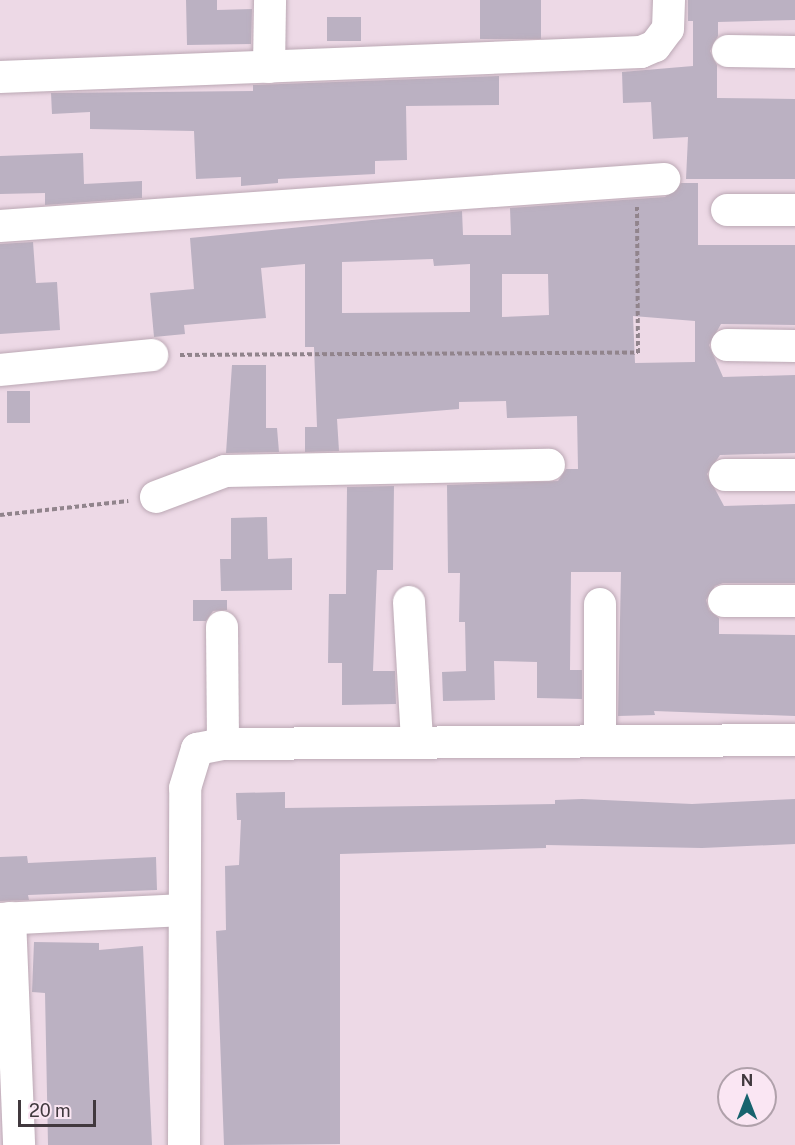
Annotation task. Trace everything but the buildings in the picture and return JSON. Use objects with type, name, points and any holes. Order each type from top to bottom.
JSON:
[{"type":"street","points":[[269,68],[270,0]]},
{"type":"street","points":[[0,77],[641,52],[655,46],[668,29],[669,0]]},
{"type":"street","points":[[728,51],[795,52]]},
{"type":"street","points":[[0,226],[650,180]]},
{"type":"street","points":[[727,210],[795,210]]},
{"type":"street","points":[[727,345],[795,346]]},
{"type":"street","points":[[0,370],[152,356]]},
{"type":"street","points":[[156,497],[225,471],[549,465]]},
{"type":"street","points":[[725,475],[795,475]]},
{"type":"street","points":[[723,601],[795,601]]},
{"type":"street","points":[[409,602],[417,741]]},
{"type":"street","points":[[600,604],[600,739]]},
{"type":"street","points":[[222,627],[223,744]]},
{"type":"street","points":[[184,1145],[185,788],[190,762],[197,749],[223,744],[417,741],[795,740]]},
{"type":"street","points":[[19,1145],[8,1079],[5,918],[184,910]]},
{"type":"path","points":[[152,356],[638,353],[650,180]]},
{"type":"path","points":[[0,515],[156,497]]}]
